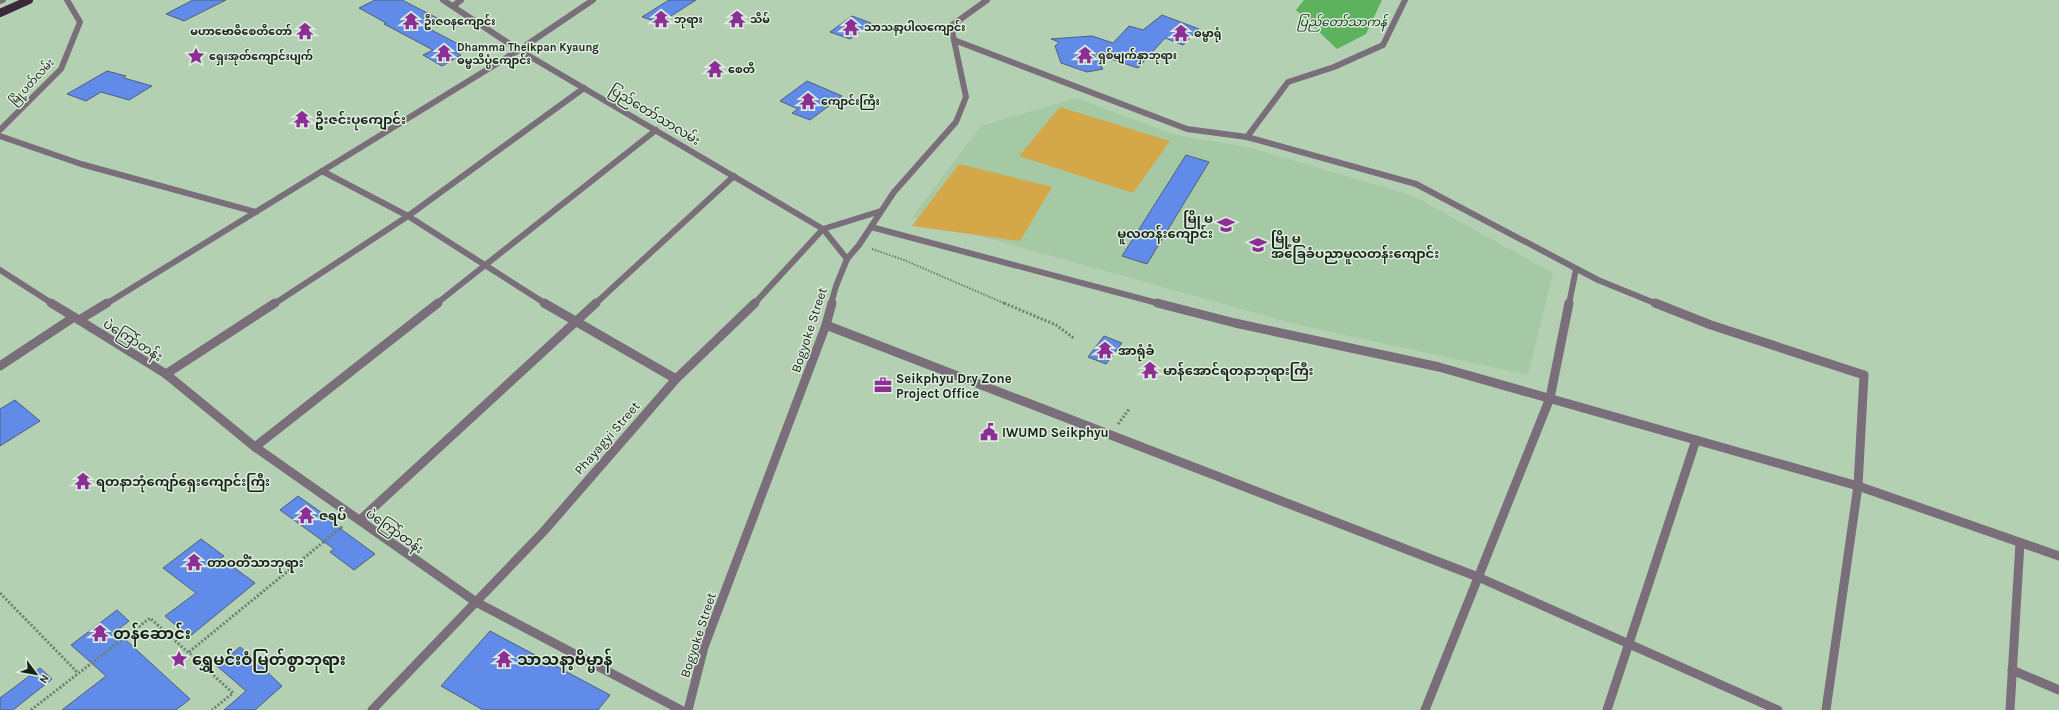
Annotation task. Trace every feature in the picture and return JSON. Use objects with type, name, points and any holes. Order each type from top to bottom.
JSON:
[{"type":"main road","points":[[0,13],[29,0]]},
{"type":"street","name":"မြို့ပတ်လမ်း","points":[[0,130],[61,69],[80,22],[67,0]]},
{"type":"street","name":"ပြည်တော်သာလမ်း","points":[[443,0],[519,50],[823,230],[847,258]]},
{"type":"street","points":[[452,6],[461,0]]},
{"type":"street","name":"ပဲကြော်တန်း","points":[[593,0],[519,50],[256,212],[76,319],[166,374],[255,447],[476,602],[681,710]]},
{"type":"street","name":"Bogyoke Street","points":[[688,710],[704,646],[826,325],[836,286],[847,258],[859,245],[894,192],[956,122],[966,98],[951,26],[987,0]]},
{"type":"street","points":[[1247,137],[1288,82],[1334,67],[1383,45],[1405,0]]},
{"type":"street","points":[[954,40],[1187,129],[1247,137],[1416,184],[1598,280],[1711,325],[1864,375],[1858,486],[1826,710]]},
{"type":"street","points":[[166,374],[408,216],[584,88]]},
{"type":"street","points":[[255,447],[656,130]]},
{"type":"street","points":[[0,136],[81,164],[256,212]]},
{"type":"street","points":[[322,171],[408,216],[484,266],[575,322],[676,378]]},
{"type":"street","points":[[360,520],[734,176]]},
{"type":"street","points":[[823,230],[881,212]]},
{"type":"street","points":[[871,227],[1235,323],[1439,367],[1858,486],[2059,556]]},
{"type":"street","name":"Phayagyi Street","points":[[372,710],[544,531],[676,378],[770,288],[823,230]]},
{"type":"street","points":[[1425,710],[1550,398],[1576,269]]},
{"type":"street","points":[[0,270],[76,319],[0,366]]},
{"type":"street","points":[[826,325],[1478,577],[1778,710]]},
{"type":"street","points":[[1608,710],[1696,440]]},
{"type":"street","points":[[2010,710],[2020,543]]},
{"type":"street","points":[[2012,670],[2059,690]]},
{"type":"path","points":[[859,245],[904,260],[1056,325],[1076,339]]},
{"type":"path","points":[[190,652],[344,525]]},
{"type":"path","points":[[0,593],[78,673]]},
{"type":"path","points":[[31,710],[150,618],[190,652],[233,693],[212,710]]},
{"type":"shaded area","name":"မြို့မ အခြေခံပညာမူလတန်းကျောင်း","points":[[1076,98],[1176,135],[1248,147],[1413,196],[1553,273],[1528,375],[1295,324],[912,217],[981,126]]},
{"type":"shaded area","points":[[1060,107],[1170,141],[1133,193],[1019,156]]},
{"type":"shaded area","points":[[959,164],[1052,187],[1020,241],[912,226]]},
{"type":"water","name":"ပြည်တော်သာကန်","points":[[1304,0],[1382,0],[1366,34],[1337,49],[1296,10]]},
{"type":"building","points":[[193,0],[226,0],[184,21],[166,14]]},
{"type":"building","points":[[375,0],[402,0],[437,18],[422,25],[464,47],[455,52],[461,55],[442,66],[423,55],[433,50],[384,24],[386,23],[359,8]]},
{"type":"building","points":[[669,0],[696,0],[660,23],[642,17]]},
{"type":"building","points":[[1162,15],[1199,29],[1183,45],[1165,38],[1138,68],[1093,53],[1103,69],[1087,72],[1061,63],[1055,46],[1059,42],[1051,39],[1092,36],[1113,43],[1129,26],[1143,30]]},
{"type":"building","name":"သာသနာ့ပါလကျောင်း","points":[[852,16],[871,23],[850,39],[830,32]]},
{"type":"building","points":[[107,71],[126,76],[124,78],[152,86],[129,100],[101,92],[86,101],[67,94]]},
{"type":"building","name":"ကျောင်းကြီး","points":[[807,81],[842,96],[810,120],[792,113],[798,109],[780,101]]},
{"type":"building","points":[[1186,155],[1209,162],[1147,264],[1122,256]]},
{"type":"building","name":"အာရုံခံ","points":[[1104,336],[1122,343],[1106,364],[1088,357]]},
{"type":"building","points":[[15,400],[40,421],[0,446],[0,409]]},
{"type":"building","points":[[298,496],[332,520],[330,521],[375,554],[354,570],[330,552],[334,549],[280,510]]},
{"type":"building","points":[[201,539],[224,556],[221,558],[255,583],[189,637],[165,616],[196,593],[163,568]]},
{"type":"building","points":[[117,610],[129,621],[116,631],[190,699],[176,710],[62,710],[106,676],[71,645]]},
{"type":"building","name":"သာသနာ့ဗိမ္မာန်","points":[[490,631],[610,695],[598,710],[483,710],[441,686]]},
{"type":"building","points":[[240,647],[263,666],[262,667],[282,686],[255,710],[224,710],[246,691],[217,666]]},
{"type":"building","points":[[40,668],[52,679],[13,710],[0,710],[0,698]]},
{"type":"place","name":"ဘုရား","points":[[661,19]]},
{"type":"place","name":"သိမ်","points":[[737,19]]},
{"type":"place","name":"ဦးဇဝနကျောင်း","points":[[411,21]]},
{"type":"place","name":"သာသနာ့ပါလကျောင်း","points":[[851,27]]},
{"type":"place","name":"မဟာဗောဓိစေတီတော်","points":[[305,31]]},
{"type":"place","name":"ဓမ္မာရုံ","points":[[1181,33]]},
{"type":"place","name":"Dhamma Theikpan Kyaung ဓမ္မသိပ္ပံကျောင်း","points":[[444,53]]},
{"type":"place","name":"ရှစ်မျက်နှာဘုရား","points":[[1085,55]]},
{"type":"place","name":"ရှေးအုတ်ကျောင်းပျက်","points":[[196,56]]},
{"type":"place","name":"စေတီ","points":[[715,69]]},
{"type":"place","name":"ကျောင်းကြီး","points":[[808,101]]},
{"type":"place","name":"ဦးဇင်းပုကျောင်း","points":[[302,119]]},
{"type":"place","name":"မြို့မ မူလတန်းကျောင်း","points":[[1226,225]]},
{"type":"place","name":"မြို့မ အခြေခံပညာမူလတန်းကျောင်း","points":[[1258,245]]},
{"type":"place","name":"အာရုံခံ","points":[[1105,350]]},
{"type":"place","name":"မာန်အောင်ရတနာဘုရားကြီး","points":[[1150,370]]},
{"type":"place","name":"Seikphyu Dry Zone Project Office","points":[[883,385]]},
{"type":"place","name":"IWUMD Seikphyu","points":[[989,432]]},
{"type":"place","name":"ရတနာဘုံကျော်ရှေး‌ကျောင်းကြီး","points":[[83,481]]},
{"type":"place","name":"ဇရပ်","points":[[306,515]]},
{"type":"place","name":"တာဝတိံသာဘုရား","points":[[194,562]]},
{"type":"place","name":"တန်ဆောင်း","points":[[100,633]]},
{"type":"place","name":"ရွှေမင်းဝံမြတ်စွာဘုရား","points":[[179,659]]},
{"type":"place","name":"သာသနာ့ဗိမ္မာန်","points":[[504,659]]}]
